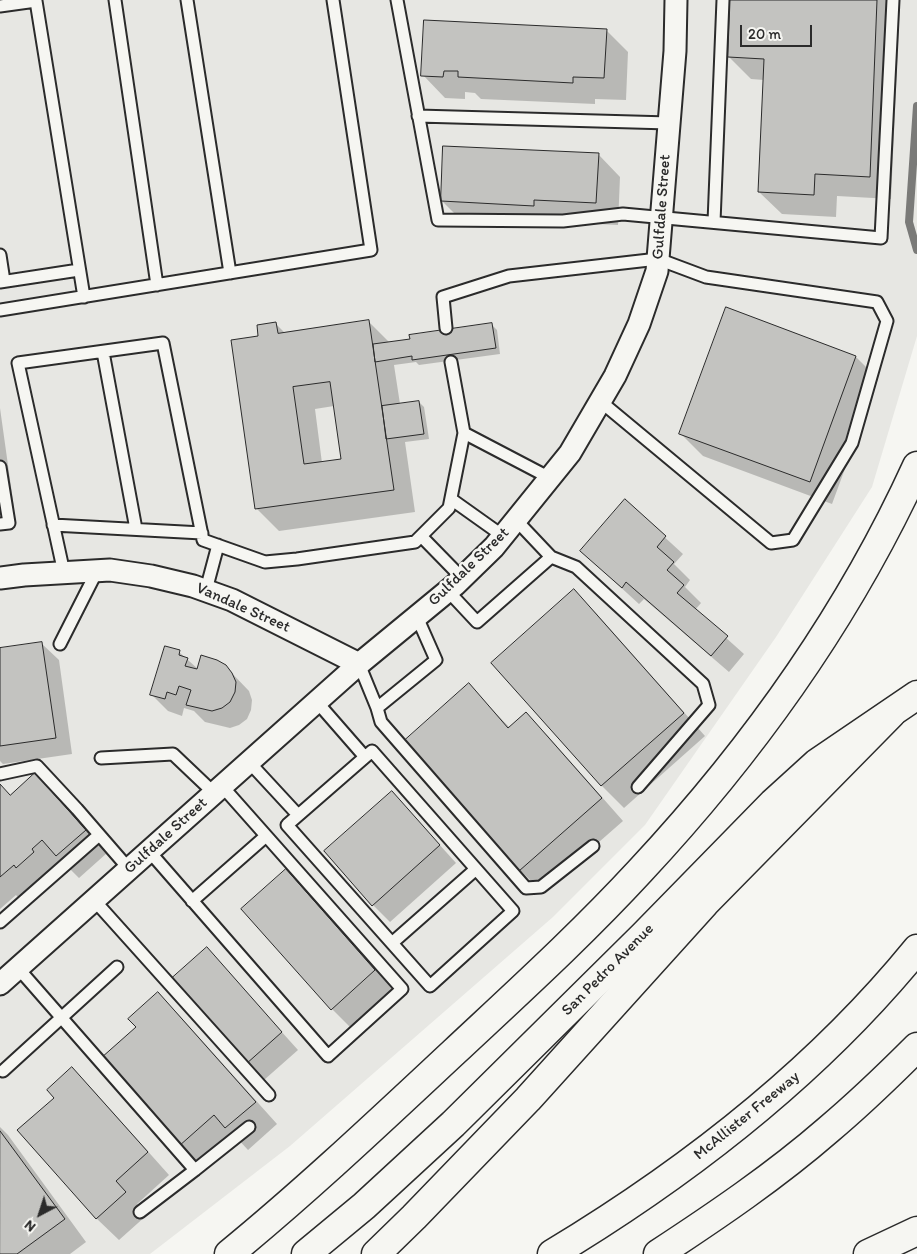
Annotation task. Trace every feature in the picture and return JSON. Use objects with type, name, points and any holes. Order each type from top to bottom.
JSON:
[{"type":"main road","points":[[229,1254],[336,1161],[554,959],[627,885],[689,817],[772,710],[827,631],[875,550],[917,466]]},
{"type":"main road","name":"San Pedro Avenue","points":[[306,1254],[364,1206],[453,1124],[644,935],[773,803],[817,762],[917,695]]},
{"type":"main road","points":[[376,1254],[522,1106],[705,903],[891,714]]},
{"type":"main road","name":"McAllister Freeway","points":[[552,1254],[646,1194],[753,1114],[820,1054],[850,1024],[917,949]]},
{"type":"main road","points":[[658,1254],[743,1196],[827,1131],[861,1102],[917,1047]]},
{"type":"main road","points":[[868,1254],[917,1232]]},
{"type":"street","name":"Gulfdale Street","points":[[0,984],[359,664],[455,584],[510,528],[570,453],[616,376],[639,324],[657,271],[674,52],[676,0]]},
{"type":"street","name":"Vandale Street","points":[[1,574],[110,570],[151,576],[193,586],[232,600],[359,664]]},
{"type":"lane","points":[[0,6],[36,0],[84,297]]},
{"type":"lane","points":[[115,0],[157,285]]},
{"type":"lane","points":[[187,0],[230,273]]},
{"type":"lane","points":[[0,310],[371,250],[333,0]]},
{"type":"lane","points":[[398,0],[438,220],[563,221],[623,214],[881,238],[893,0]]},
{"type":"lane","points":[[714,222],[723,0]]},
{"type":"lane","points":[[418,116],[669,123]]},
{"type":"lane","points":[[0,255],[2,281],[79,270]]},
{"type":"lane","points":[[446,328],[443,297],[509,276],[658,259],[706,277],[877,302],[886,321],[852,443],[793,540],[771,543],[600,400]]},
{"type":"lane","points":[[64,573],[18,363],[163,343],[204,540],[265,562],[414,542],[449,508],[464,434],[451,362]]},
{"type":"lane","points":[[103,352],[136,529]]},
{"type":"lane","points":[[464,434],[550,478]]},
{"type":"lane","points":[[0,467],[9,523],[0,524]]},
{"type":"lane","points":[[451,499],[510,528],[551,556],[576,566],[703,684],[709,704],[638,787]]},
{"type":"lane","points":[[53,525],[202,533]]},
{"type":"lane","points":[[421,536],[455,584],[476,622],[551,556]]},
{"type":"lane","points":[[206,590],[218,544]]},
{"type":"lane","points":[[60,644],[97,571]]},
{"type":"lane","points":[[377,708],[436,660],[416,617]]},
{"type":"lane","points":[[359,664],[381,722],[526,888],[541,887],[592,846]]},
{"type":"lane","points":[[317,702],[365,757]]},
{"type":"lane","points":[[372,751],[513,911],[430,986],[287,825],[365,757],[372,751]]},
{"type":"lane","points":[[101,758],[173,754],[218,790],[266,836],[402,989],[328,1056],[149,851]]},
{"type":"lane","points":[[249,762],[298,815]]},
{"type":"lane","points":[[0,774],[37,766],[129,870]]},
{"type":"lane","points":[[0,922],[99,835]]},
{"type":"lane","points":[[192,901],[266,836]]},
{"type":"lane","points":[[392,943],[476,868]]},
{"type":"lane","points":[[94,900],[268,1095]]},
{"type":"lane","points":[[3,1071],[117,967]]},
{"type":"lane","points":[[18,968],[195,1170]]},
{"type":"lane","points":[[140,1212],[249,1128]]},
{"type":"shaded area","points":[[0,0],[917,0],[917,336],[872,487],[776,637],[645,825],[553,917],[290,1146],[150,1254],[0,1254]]},
{"type":"building","points":[[730,0],[877,0],[870,177],[815,174],[814,195],[758,192],[764,59],[728,57]]},
{"type":"building","points":[[424,20],[607,29],[604,78],[573,77],[573,83],[458,77],[458,71],[444,71],[443,77],[421,76]]},
{"type":"building","points":[[443,146],[599,153],[596,203],[534,200],[534,206],[441,201]]},
{"type":"building","points":[[726,307],[856,356],[810,482],[679,434]]},
{"type":"building","points":[[369,320],[394,490],[255,509],[231,340],[258,336],[257,325],[276,322],[278,333]],"holes":[[[330,382],[341,459],[304,464],[293,387]]]},
{"type":"building","points":[[492,323],[496,348],[412,360],[412,356],[375,362],[373,344],[410,339],[409,335]]},
{"type":"building","points":[[419,401],[424,434],[386,439],[382,406]]},
{"type":"building","points":[[625,499],[666,536],[657,547],[674,562],[667,570],[684,585],[677,593],[728,636],[711,656],[626,582],[622,588],[580,551]]},
{"type":"building","points":[[574,589],[684,713],[601,786],[491,663]]},
{"type":"building","points":[[42,642],[56,738],[0,746],[0,648]]},
{"type":"building","points":[[165,646],[180,650],[179,655],[188,658],[185,666],[197,669],[201,655],[226,665],[236,682],[235,692],[230,702],[222,708],[212,711],[186,705],[191,690],[179,686],[176,695],[167,692],[165,699],[150,695]]},
{"type":"building","points":[[469,683],[508,728],[526,712],[602,798],[519,871],[404,741]]},
{"type":"building","points":[[35,773],[86,830],[56,856],[42,840],[32,849],[34,852],[16,868],[14,865],[0,877],[0,784],[10,795]]},
{"type":"building","points":[[392,791],[440,845],[372,906],[324,851]]},
{"type":"building","points":[[286,869],[375,970],[331,1010],[241,909]]},
{"type":"building","points":[[207,947],[282,1032],[246,1064],[171,979]]},
{"type":"building","points":[[158,992],[256,1102],[225,1128],[214,1115],[179,1146],[101,1058],[136,1027],[128,1019]]},
{"type":"building","points":[[72,1067],[148,1152],[116,1181],[126,1192],[96,1219],[17,1130],[54,1098],[47,1090]]},
{"type":"building","points":[[0,1131],[65,1219],[17,1254],[0,1254]]},
{"type":"waterway","points":[[917,106],[909,222],[917,250]]}]
